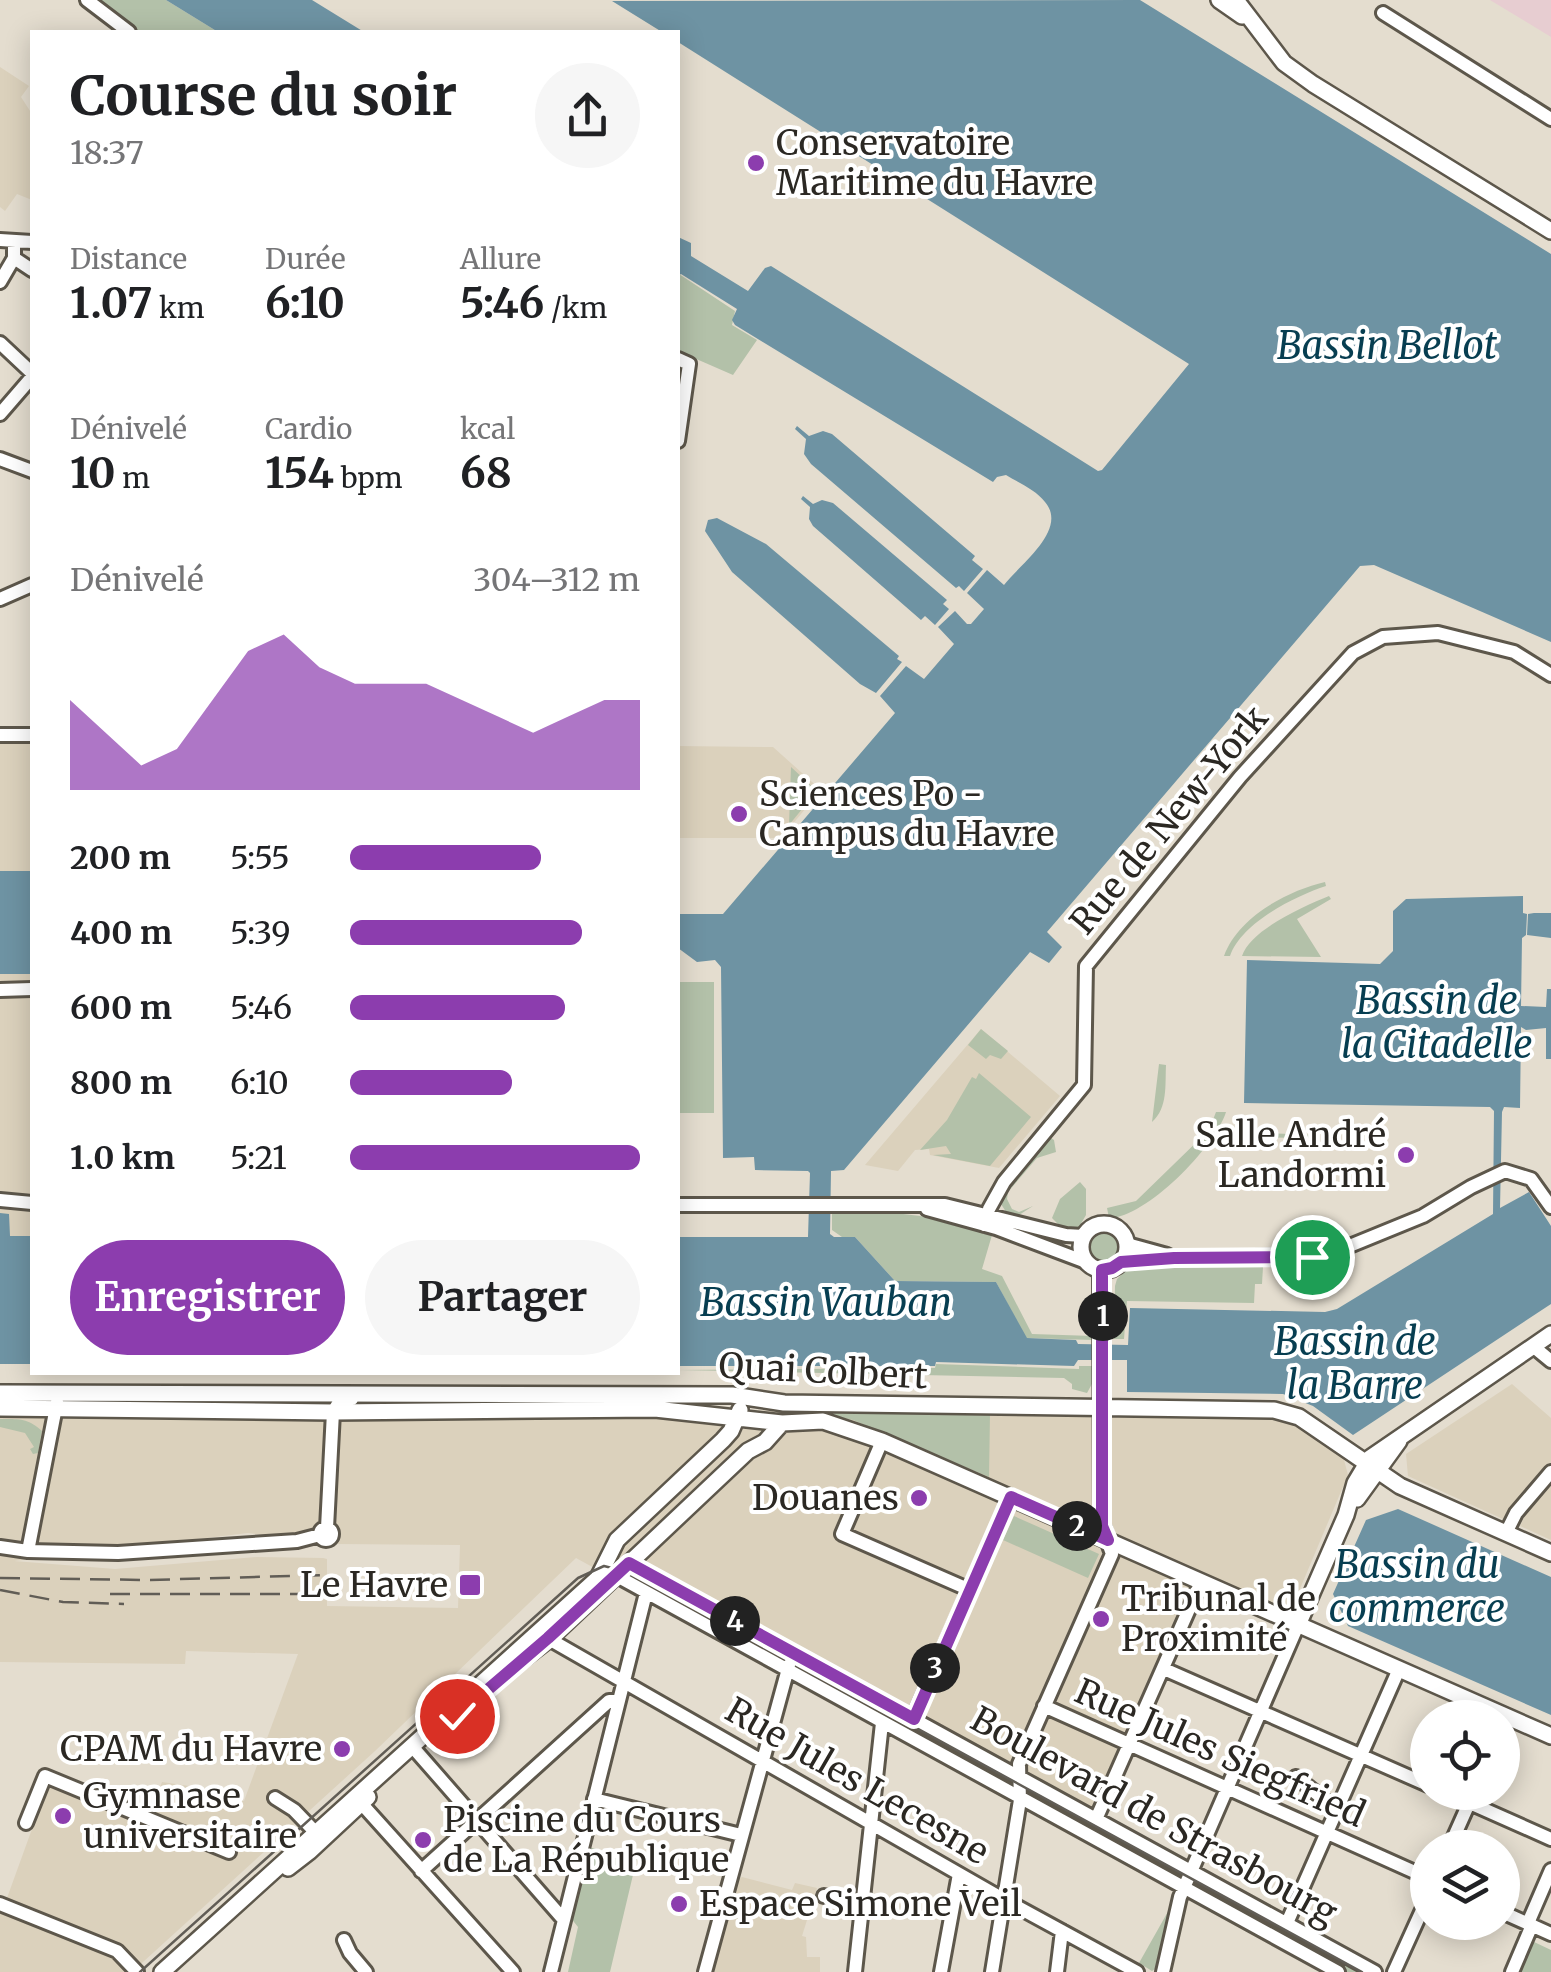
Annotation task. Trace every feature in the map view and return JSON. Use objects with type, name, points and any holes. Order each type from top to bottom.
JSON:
[{"type":"main road","points":[[1220,0],[1261,31]]},
{"type":"main road","points":[[1236,0],[1284,63],[1551,231]]},
{"type":"main road","points":[[1108,1224],[1121,1231],[1127,1244],[1121,1262],[1102,1270],[1086,1262],[1080,1250],[1083,1236],[1095,1226],[1108,1224]]},
{"type":"main road","points":[[1102,1270],[1102,1526],[1108,1540]]},
{"type":"main road","points":[[1298,1625],[1372,1466],[1405,1435],[1551,1334]]},
{"type":"main road","name":"Quai Colbert","points":[[0,1393],[732,1395],[782,1403],[1288,1413],[1302,1418],[1400,1486],[1551,1553]]},
{"type":"main road","points":[[412,1394],[434,1411]]},
{"type":"main road","points":[[175,1972],[319,1836],[548,1638],[610,1564],[628,1528],[723,1440],[742,1406],[758,1399],[759,1421],[748,1451]]},
{"type":"main road","name":"Quai Colbert","points":[[0,1408],[333,1412],[655,1409],[782,1423],[823,1421],[882,1441],[1011,1497],[1461,1700]]},
{"type":"main road","points":[[708,1415],[723,1440]]},
{"type":"main road","points":[[610,1564],[635,1566],[748,1451],[765,1442],[782,1423]]},
{"type":"main road","points":[[162,1972],[319,1836],[610,1564]]},
{"type":"main road","name":"Quai Colbert","points":[[1520,1727],[1551,1736]]},
{"type":"street","points":[[87,0],[126,30]]},
{"type":"street","points":[[1383,13],[1551,119]]},
{"type":"street","points":[[7,241],[14,258],[30,269]]},
{"type":"street","points":[[0,282],[14,258]]},
{"type":"street","points":[[0,343],[30,373]]},
{"type":"street","points":[[680,409],[683,362]]},
{"type":"street","points":[[0,414],[30,377]]},
{"type":"street","points":[[0,459],[30,469]]},
{"type":"street","points":[[0,599],[30,586]]},
{"type":"street","name":"Rue de New-York","points":[[986,1219],[1004,1182],[1084,1085],[1086,966],[1240,777],[1353,653],[1383,637],[1438,633],[1514,652],[1551,675]]},
{"type":"street","points":[[0,735],[30,735]]},
{"type":"street","points":[[0,990],[30,990]]},
{"type":"street","points":[[1121,1262],[1325,1256],[1423,1216],[1505,1171],[1531,1180],[1551,1207]]},
{"type":"street","points":[[0,1200],[30,1203]]},
{"type":"street","points":[[680,1205],[914,1206],[1083,1236]]},
{"type":"street","points":[[986,1219],[1086,1262]]},
{"type":"street","points":[[1127,1244],[1174,1258]]},
{"type":"street","points":[[1534,1347],[1551,1361]]},
{"type":"street","points":[[41,1392],[54,1408]]},
{"type":"street","points":[[28,1551],[54,1408],[58,1400],[69,1394]]},
{"type":"street","points":[[0,1547],[118,1554],[297,1541],[323,1532],[333,1412],[340,1400],[366,1394]]},
{"type":"street","points":[[882,1441],[842,1534],[970,1590]]},
{"type":"street","points":[[1506,1533],[1516,1513],[1551,1472]]},
{"type":"street","points":[[914,1719],[1011,1497]]},
{"type":"street","points":[[992,1972],[1020,1800],[1019,1764],[1112,1554],[1108,1540]]},
{"type":"street","name":"Boulevard de Strasbourg","points":[[610,1564],[646,1593],[1338,1972]]},
{"type":"street","name":"Boulevard de Strasbourg","points":[[635,1566],[1375,1972]]},
{"type":"street","points":[[1097,1817],[1201,1582]]},
{"type":"street","points":[[551,1972],[646,1593]]},
{"type":"street","points":[[1163,1972],[1184,1888],[1298,1625]]},
{"type":"street","name":"Rue Jules Lecesne","points":[[548,1638],[1003,1900],[1137,1972]]},
{"type":"street","points":[[705,1972],[794,1654]]},
{"type":"street","points":[[1164,1669],[1410,1777]]},
{"type":"street","points":[[1287,1923],[1399,1669]]},
{"type":"street","points":[[422,1871],[609,1701],[617,1701]]},
{"type":"street","name":"Rue Jules Siegfried","points":[[1044,1706],[1410,1870]]},
{"type":"street","points":[[855,1972],[882,1723]]},
{"type":"street","points":[[417,1752],[564,1920]]},
{"type":"street","points":[[26,1822],[44,1776],[229,1852]]},
{"type":"street","points":[[1296,1777],[1337,1810]]},
{"type":"street","points":[[275,1798],[294,1810],[319,1836]]},
{"type":"street","points":[[594,1799],[742,1836]]},
{"type":"street","points":[[361,1803],[512,1972]]},
{"type":"street","points":[[1494,1810],[1551,1839]]},
{"type":"street","points":[[1512,1972],[1551,1870]]},
{"type":"street","points":[[941,1972],[959,1874]]},
{"type":"street","points":[[824,1896],[863,1904]]},
{"type":"street","points":[[0,1904],[111,1948],[137,1972]]},
{"type":"street","points":[[1520,1920],[1551,1934]]},
{"type":"street","points":[[1057,1972],[1062,1931]]},
{"type":"street","points":[[1394,1972],[1410,1937]]},
{"type":"street","points":[[344,1940],[366,1972]]},
{"type":"shaded area","points":[[1490,0],[1551,0],[1551,37]]},
{"type":"shaded area","points":[[0,67],[29,86],[21,97],[30,111],[30,199],[17,194],[5,211],[0,207]]},
{"type":"shaded area","points":[[0,733],[30,733],[30,1262],[0,1264]]},
{"type":"shaded area","name":"Sciences Po - Campus du Havre","points":[[680,746],[773,747],[821,790],[781,838],[680,838]]},
{"type":"shaded area","points":[[981,1029],[1060,1096],[999,1168],[930,1155],[929,1149],[915,1150],[898,1171],[865,1165]]},
{"type":"shaded area","points":[[1512,1384],[1551,1418],[1551,1463],[1503,1519],[1408,1476],[1406,1454]]},
{"type":"shaded area","points":[[786,1410],[1278,1417],[1343,1456],[1348,1475],[1291,1610],[1197,1576],[1084,1836],[576,1558],[375,1751],[132,1972],[0,1972],[0,1896],[7,1898],[53,1771],[152,1809],[162,1782],[209,1789],[244,1801],[298,1654],[186,1651],[185,1664],[0,1662],[0,1417],[402,1419]],"holes":[[[248,1533],[337,1544],[460,1545],[458,1608],[327,1606],[327,1559],[323,1558],[257,1557],[115,1569],[14,1561]]]},
{"type":"shaded area","points":[[1551,1483],[1551,1540],[1520,1526],[1528,1509]]},
{"type":"shaded area","points":[[738,1879],[792,1890],[795,1883],[817,1888],[802,1936],[806,1937],[807,1957],[820,1957],[820,1972],[713,1972]]},
{"type":"green space","points":[[95,0],[166,0],[215,30],[135,30]]},
{"type":"green space","points":[[680,275],[735,311],[732,325],[757,340],[733,375],[680,352]]},
{"type":"green space","points":[[791,767],[817,791],[789,825]]},
{"type":"green space","points":[[1325,882],[1326,886],[1285,904],[1257,922],[1230,956],[1224,956],[1240,929],[1265,908]]},
{"type":"green space","points":[[1329,896],[1331,899],[1297,919],[1321,957],[1242,956],[1266,928]]},
{"type":"green space","points":[[680,982],[714,982],[714,1113],[680,1113]]},
{"type":"green space","points":[[981,1029],[1008,1051],[1001,1059],[990,1055],[986,1059],[968,1045]]},
{"type":"green space","points":[[1159,1064],[1166,1065],[1165,1096],[1152,1122]]},
{"type":"green space","points":[[979,1073],[1031,1117],[990,1166],[933,1155],[951,1154],[946,1146],[920,1150],[947,1120],[972,1077],[976,1079]]},
{"type":"green space","points":[[1216,1112],[1226,1112],[1219,1127],[1177,1178],[1141,1206],[1109,1218],[1107,1208],[1136,1201],[1209,1130]]},
{"type":"green space","points":[[1235,1132],[1316,1135],[1316,1145],[1310,1145],[1309,1138],[1239,1137],[1236,1145],[1230,1141]]},
{"type":"green space","points":[[1048,1136],[1054,1140],[1056,1152],[1037,1158],[1008,1192],[1012,1209],[1019,1212],[1033,1206],[1019,1215],[1008,1215],[1001,1204],[1003,1195]]},
{"type":"green space","points":[[1080,1182],[1086,1189],[1086,1215],[1079,1227],[1062,1228],[1052,1218],[1060,1199]]},
{"type":"green space","points":[[895,1213],[992,1235],[982,1269],[1002,1276],[1032,1334],[1093,1336],[1093,1340],[1026,1338],[996,1282],[895,1281],[855,1237],[842,1237],[832,1230],[832,1214]]},
{"type":"green space","points":[[1104,1231],[1115,1236],[1120,1247],[1115,1258],[1104,1263],[1093,1258],[1088,1247],[1093,1236]]},
{"type":"green space","points":[[1263,1267],[1262,1284],[1255,1284],[1254,1303],[1127,1301],[1124,1339],[1114,1339],[1115,1286],[1128,1268]]},
{"type":"green space","points":[[936,1364],[1079,1369],[1094,1366],[1093,1382],[1087,1393],[1072,1389],[1064,1378],[680,1370],[680,1370],[935,1368]]},
{"type":"green space","points":[[790,1407],[990,1414],[989,1477],[853,1420],[790,1413]]},
{"type":"green space","points":[[0,1419],[23,1420],[42,1431],[38,1453],[33,1454],[30,1449],[34,1447],[25,1433],[0,1427]]},
{"type":"green space","points":[[1014,1516],[1099,1554],[1088,1578],[1003,1540]]},
{"type":"green space","points":[[644,1574],[778,1648],[772,1659],[633,1584]]},
{"type":"green space","points":[[812,1666],[1011,1775],[1005,1786],[805,1677]]},
{"type":"green space","points":[[588,1847],[637,1858],[610,1972],[568,1972],[578,1927],[570,1917]]},
{"type":"green space","points":[[1209,1884],[1370,1972],[1344,1972],[1204,1895]]},
{"type":"green space","points":[[1170,1908],[1158,1967],[1152,1971],[1139,1963]]},
{"type":"green space","points":[[1532,1941],[1551,1950],[1551,1972],[1519,1972]]},
{"type":"water","points":[[166,0],[312,0],[361,30],[215,30]]},
{"type":"water","points":[[1140,0],[1551,254],[1551,642],[1374,565],[1360,566],[1047,932],[1062,947],[1049,963],[1030,952],[844,1170],[831,1171],[830,1234],[855,1237],[895,1281],[996,1282],[1027,1338],[1128,1345],[1130,1308],[1325,1312],[1337,1309],[1493,1214],[1494,1111],[1490,1107],[1244,1103],[1247,960],[1380,964],[1393,951],[1393,911],[1406,899],[1523,896],[1523,913],[1527,914],[1526,935],[1522,938],[1521,1006],[1546,1007],[1547,989],[1551,989],[1551,1059],[1546,1059],[1546,1028],[1521,1027],[1520,1108],[1504,1107],[1502,1112],[1500,1208],[1529,1192],[1551,1226],[1551,1304],[1353,1435],[1313,1406],[1283,1394],[1127,1392],[1127,1360],[1078,1360],[1074,1366],[936,1362],[935,1366],[680,1366],[680,1237],[808,1237],[810,1173],[755,1170],[754,1157],[723,1158],[721,967],[715,960],[697,962],[680,949],[680,914],[723,914],[895,713],[880,696],[906,666],[924,679],[954,644],[938,627],[955,611],[971,624],[984,609],[967,593],[987,570],[1004,585],[1039,547],[1051,524],[1051,513],[1045,502],[1027,487],[1006,475],[993,482],[735,325],[732,320],[737,309],[680,275],[680,238],[691,243],[691,256],[748,291],[765,268],[771,266],[1098,471],[1189,364],[680,43],[680,30],[659,30],[612,1]]},
{"type":"water","points":[[797,426],[809,436],[823,431],[832,434],[975,556],[972,560],[983,569],[964,591],[811,464],[804,454],[806,439],[795,429]]},
{"type":"water","points":[[803,496],[813,504],[822,500],[833,503],[947,600],[943,604],[949,609],[935,625],[925,616],[921,620],[813,526],[810,507],[801,499]]},
{"type":"water","points":[[717,518],[766,544],[899,656],[897,659],[902,662],[876,693],[860,684],[732,572],[705,531],[708,520]]},
{"type":"water","points":[[0,871],[30,871],[30,974],[0,974]]},
{"type":"water","points":[[1551,913],[1551,938],[1527,935],[1528,914]]},
{"type":"water","points":[[0,1213],[9,1214],[10,1236],[30,1236],[30,1364],[0,1364]]},
{"type":"water","name":"Bassin du commerce","points":[[1398,1509],[1551,1577],[1551,1715],[1348,1626],[1333,1594],[1366,1520]]},
{"type":"tram line","points":[[140,1972],[578,1578],[604,1566],[635,1574],[1362,1972]]},
{"type":"railway","points":[[0,1578],[148,1580],[327,1575]]},
{"type":"railway","points":[[0,1590],[63,1602],[124,1604]]},
{"type":"railway","points":[[110,1594],[327,1594]]},
{"type":"place","name":"Conservatoire Maritime du Havre","points":[[756,163]]},
{"type":"place","name":"Sciences Po - Campus du Havre","points":[[739,814]]},
{"type":"place","name":"Salle André Landormi","points":[[1406,1155]]},
{"type":"place","name":"Douanes","points":[[919,1498]]},
{"type":"place","name":"Le Havre","points":[[470,1585]]},
{"type":"place","name":"Tribunal de Proximité","points":[[1101,1619]]},
{"type":"place","name":"CPAM du Havre","points":[[342,1749]]},
{"type":"place","name":"Gymnase universitaire","points":[[63,1816]]},
{"type":"place","name":"Piscine du Cours de La République","points":[[423,1840]]},
{"type":"place","name":"Espace Simone Veil","points":[[679,1904]]},
{"type":"route","points":[[457,1716],[534,1652],[629,1563],[914,1719],[1011,1497],[1108,1540],[1102,1526],[1102,1270],[1121,1262],[1174,1258],[1312,1257]]},
{"type":"water label","name":"Bassin Bellot","points":[[1387,346]]},
{"type":"water label","name":"Bassin de la Citadelle","points":[[1437,1023]]},
{"type":"water label","name":"Bassin Vauban","points":[[826,1303]]},
{"type":"water label","name":"Bassin de la Barre","points":[[1355,1364]]}]
